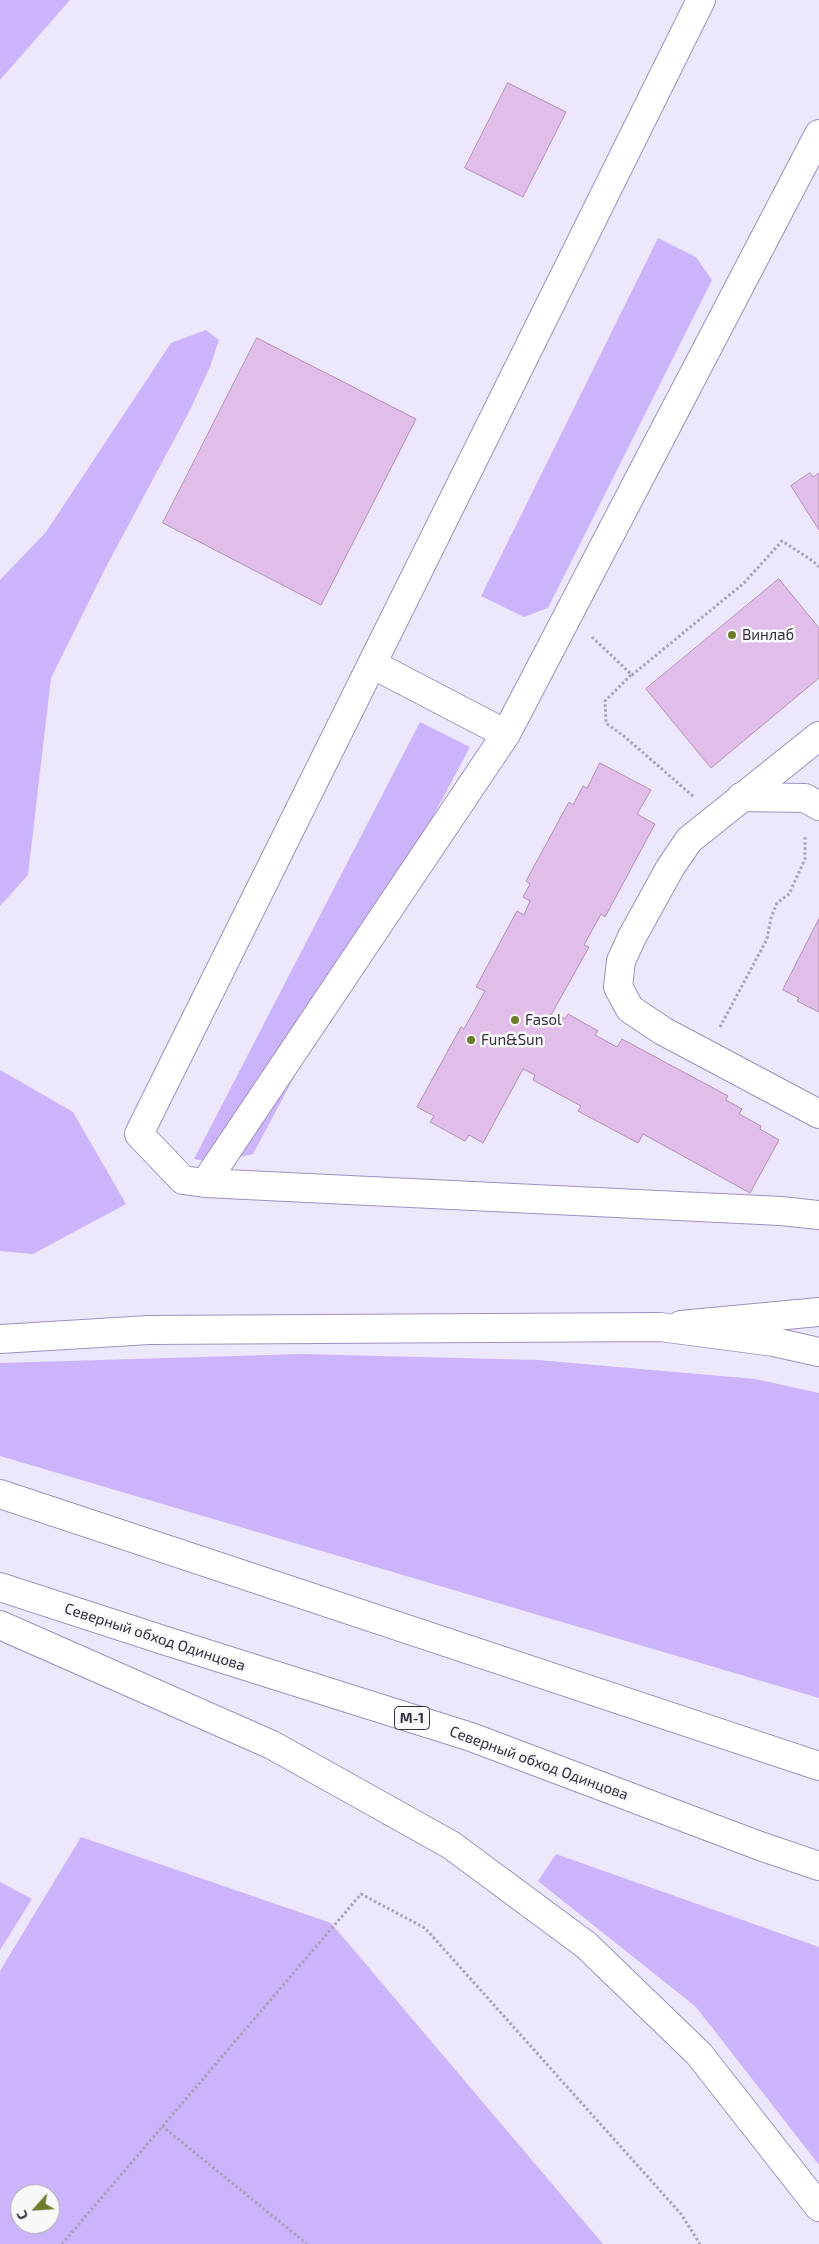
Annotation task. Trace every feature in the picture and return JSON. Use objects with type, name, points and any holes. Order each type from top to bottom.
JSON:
[{"type":"main road","points":[[701,0],[139,1134],[183,1180],[205,1184],[819,1214]]},
{"type":"main road","points":[[205,1184],[506,734],[819,134]]},
{"type":"main road","points":[[372,664],[506,734]]},
{"type":"main road","points":[[819,736],[689,840],[670,868],[621,961],[618,987],[630,1009],[663,1031],[819,1114]]},
{"type":"main road","points":[[741,798],[812,802]]},
{"type":"main road","points":[[0,1338],[149,1330],[660,1327],[819,1312]]},
{"type":"main road","points":[[660,1327],[774,1342],[819,1352]]},
{"type":"main road","points":[[0,1494],[819,1766]]},
{"type":"main road","name":"Северный обход Одинцова","points":[[0,1587],[471,1737],[760,1846],[819,1866]]},
{"type":"main road","points":[[0,1625],[272,1745],[451,1845],[586,1945],[699,2054],[819,2207]]},
{"type":"path","points":[[717,817],[626,737],[606,723],[605,700],[632,675],[744,583],[782,542],[813,561],[819,567]]},
{"type":"path","points":[[568,615],[632,675]]},
{"type":"path","points":[[706,1054],[767,939],[771,918],[777,903],[789,894],[805,858],[812,802]]},
{"type":"path","points":[[62,2244],[360,1894],[425,1928],[681,2214],[700,2244]]},
{"type":"path","points":[[162,2126],[307,2244]]},
{"type":"shaded area","points":[[0,0],[70,0],[0,80]]},
{"type":"shaded area","points":[[658,238],[696,257],[712,280],[548,608],[524,617],[481,596]]},
{"type":"shaded area","points":[[206,330],[219,340],[210,367],[189,412],[106,567],[51,678],[28,875],[0,906],[0,580],[46,532],[171,343]]},
{"type":"shaded area","points":[[420,722],[470,747],[253,1154],[214,1163],[194,1159]]},
{"type":"shaded area","points":[[0,1070],[73,1112],[126,1204],[33,1254],[0,1251]]},
{"type":"shaded area","points":[[301,1354],[538,1360],[755,1379],[819,1393],[819,1698],[0,1456],[0,1363]]},
{"type":"shaded area","points":[[81,1837],[331,1923],[603,2244],[0,2244],[0,1971]]},
{"type":"shaded area","points":[[556,1854],[819,1947],[819,2165],[696,2007],[538,1881]]},
{"type":"shaded area","points":[[0,1882],[32,1899],[0,1950]]},
{"type":"building","points":[[508,83],[566,112],[523,197],[465,168]]},
{"type":"building","points":[[257,338],[416,419],[321,605],[163,523]]},
{"type":"building","points":[[810,473],[813,477],[819,473],[819,530],[791,486]]},
{"type":"building","points":[[779,579],[819,628],[819,678],[711,768],[646,689]]},
{"type":"building","points":[[600,763],[651,790],[637,814],[655,824],[605,917],[601,914],[584,945],[589,947],[551,1015],[558,1019],[560,1016],[565,1019],[568,1014],[598,1031],[595,1035],[617,1047],[622,1039],[728,1096],[726,1100],[742,1109],[739,1114],[761,1126],[760,1129],[779,1140],[750,1193],[643,1134],[638,1143],[578,1111],[581,1106],[533,1080],[535,1075],[523,1069],[483,1143],[469,1135],[465,1141],[430,1122],[434,1116],[417,1107],[461,1027],[464,1029],[485,991],[476,987],[517,911],[524,915],[530,901],[523,897],[530,884],[526,881],[569,802],[573,805],[583,786],[587,788]]},
{"type":"building","points":[[819,919],[819,1012],[797,1001],[799,998],[783,990]]},
{"type":"place","name":"Винлаб","points":[[732,635]]},
{"type":"place","name":"Fasol","points":[[515,1020]]},
{"type":"place","name":"Fun&Sun","points":[[471,1040]]}]
